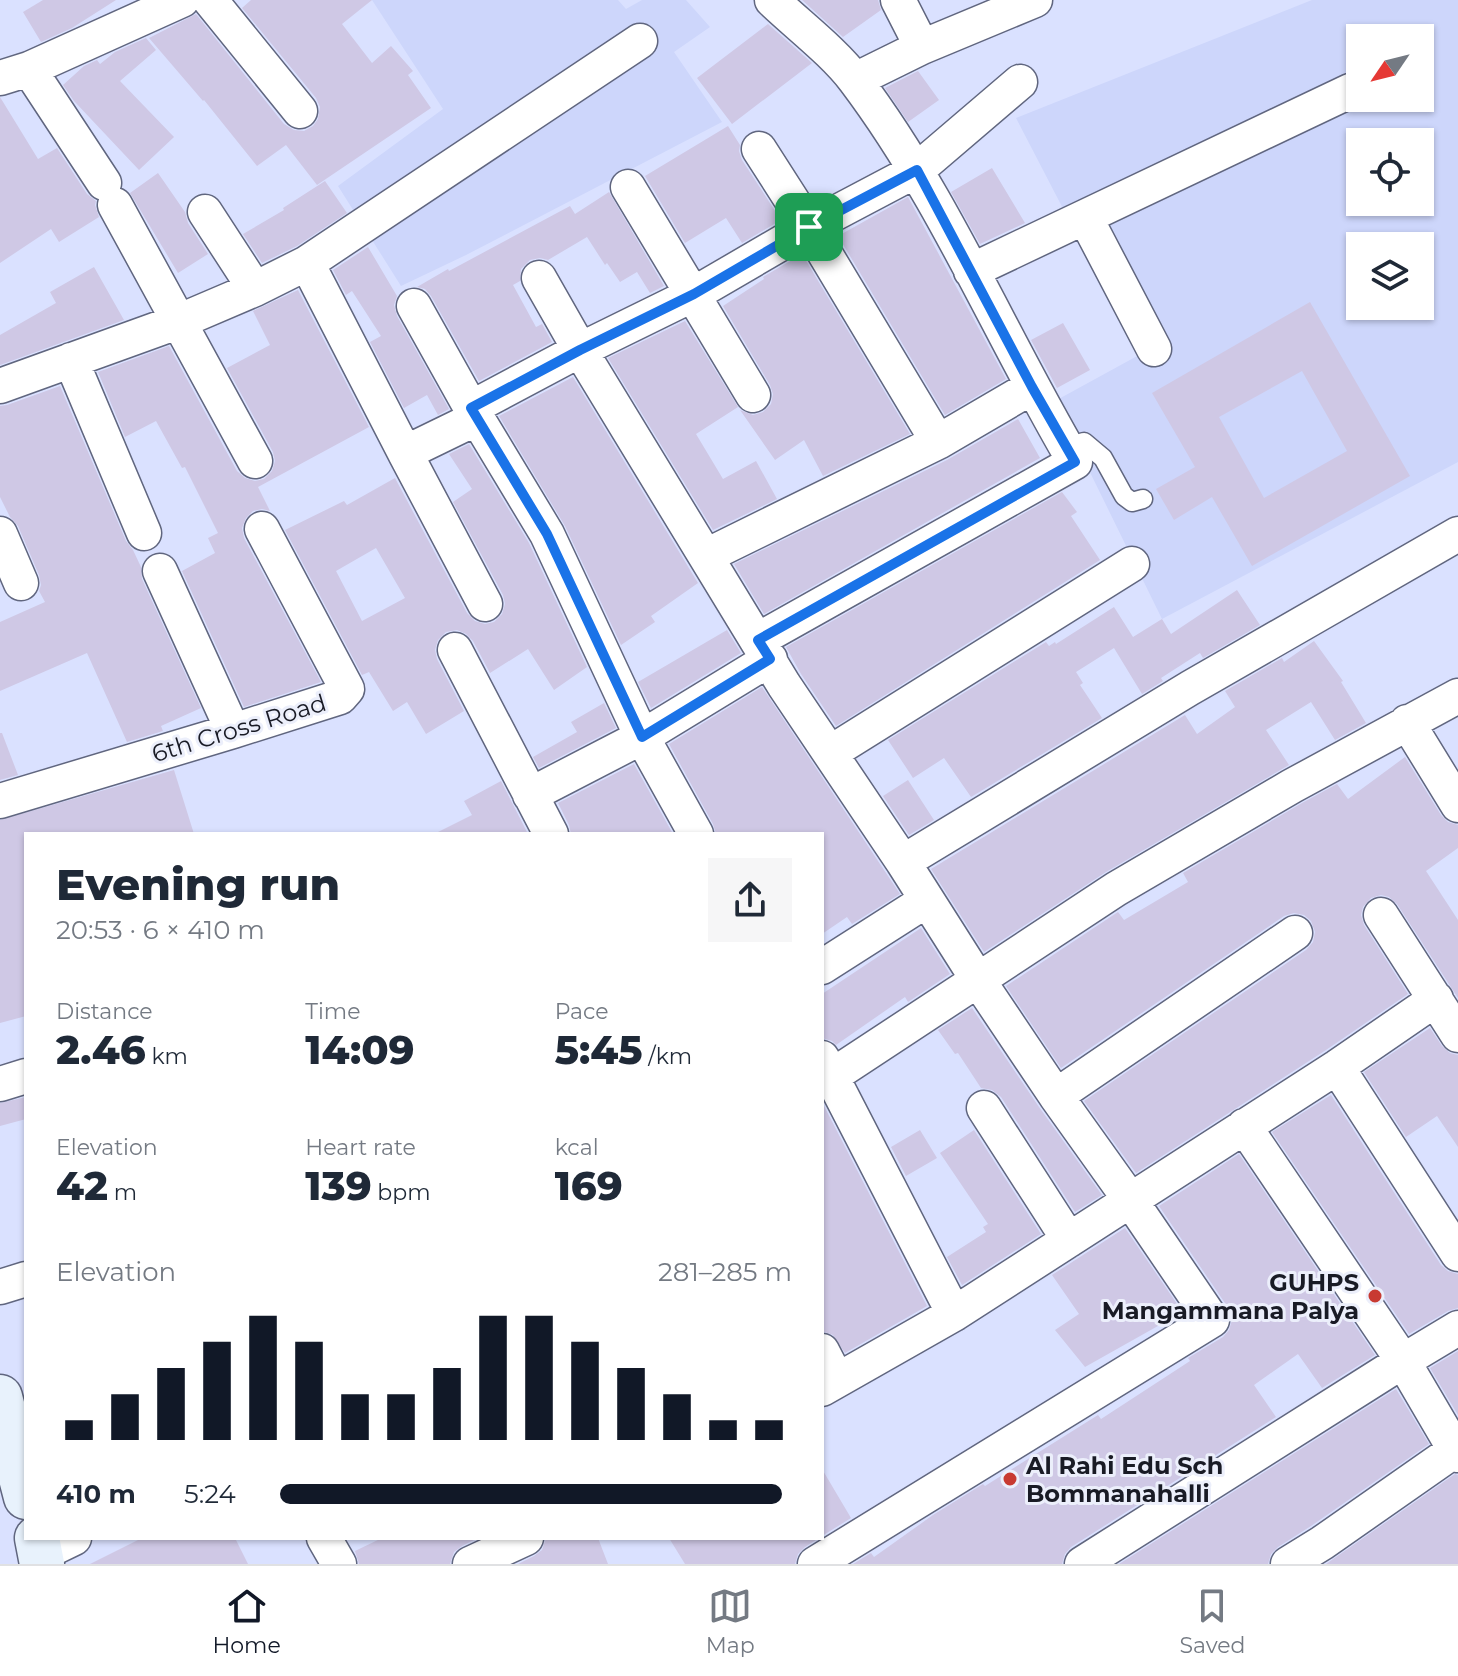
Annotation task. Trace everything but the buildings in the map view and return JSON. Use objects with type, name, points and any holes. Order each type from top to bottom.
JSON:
[{"type":"main road","points":[[0,1397],[24,1489]]},
{"type":"street","points":[[182,0],[15,74],[109,194],[255,461]]},
{"type":"street","points":[[210,0],[300,111]]},
{"type":"street","points":[[530,795],[642,737],[764,649],[1075,462],[917,170],[845,68],[772,0]]},
{"type":"street","points":[[898,0],[922,47]]},
{"type":"street","points":[[855,80],[922,47],[1035,0]]},
{"type":"street","points":[[0,386],[180,321],[307,263],[640,41]]},
{"type":"street","points":[[405,453],[580,350],[694,294],[809,227],[917,170],[1020,82]]},
{"type":"street","points":[[971,271],[1346,93]]},
{"type":"street","points":[[759,149],[938,442]]},
{"type":"street","points":[[628,187],[753,395]]},
{"type":"street","points":[[205,212],[255,289]]},
{"type":"street","points":[[1085,217],[1154,349]]},
{"type":"street","points":[[307,263],[485,604]]},
{"type":"street","points":[[539,278],[784,685],[1056,1096],[1212,1320],[815,1564]]},
{"type":"street","points":[[414,306],[547,534],[642,737],[695,832]]},
{"type":"street","points":[[71,360],[144,533]]},
{"type":"street","points":[[706,556],[938,442],[1032,387]]},
{"type":"street","name":"6th Cross Road","points":[[0,801],[340,697],[347,689],[262,529]]},
{"type":"street","points":[[0,534],[21,583]]},
{"type":"street","points":[[903,862],[1190,688],[1458,534]]},
{"type":"street","points":[[830,753],[1132,564]]},
{"type":"street","points":[[160,571],[233,731]]},
{"type":"street","points":[[455,650],[550,832]]},
{"type":"street","points":[[954,1314],[827,1067],[978,980],[1116,889],[1292,786],[1458,696]]},
{"type":"street","points":[[1407,722],[1458,805]]},
{"type":"street","points":[[824,966],[927,900]]},
{"type":"street","points":[[1381,915],[1458,1035]]},
{"type":"street","points":[[1056,1096],[1295,933]]},
{"type":"street","points":[[827,1373],[954,1314],[1337,1067],[1436,999]]},
{"type":"street","points":[[1337,1067],[1458,1254]]},
{"type":"street","points":[[0,1084],[24,1077]]},
{"type":"street","points":[[984,1108],[1069,1240]]},
{"type":"street","points":[[1244,1126],[1403,1361],[1457,1451],[1288,1564]]},
{"type":"street","points":[[0,1287],[24,1280]]},
{"type":"street","points":[[1098,1560],[1458,1328]]},
{"type":"street","points":[[325,1540],[339,1564]]},
{"type":"street","points":[[483,1552],[520,1540]]},
{"type":"lane","points":[[1066,447],[1084,442],[1103,458],[1124,496],[1132,502],[1143,499]]},
{"type":"shaded area","points":[[372,0],[618,0],[626,9],[642,0],[686,0],[710,27],[674,52],[722,122],[401,286],[338,186],[443,109]]},
{"type":"shaded area","points":[[1312,0],[1458,0],[1458,462],[1162,619],[1055,401],[1139,355],[1016,118]]},
{"type":"place","name":"GUHPS Mangammana Palya","points":[[1375,1296]]},
{"type":"place","name":"Al Rahi Edu Sch Bommanahalli","points":[[1010,1479]]},
{"type":"route","points":[[917,170],[1075,462],[758,640],[770,659],[642,737],[547,534],[471,408],[694,294],[809,227],[917,170]]}]
